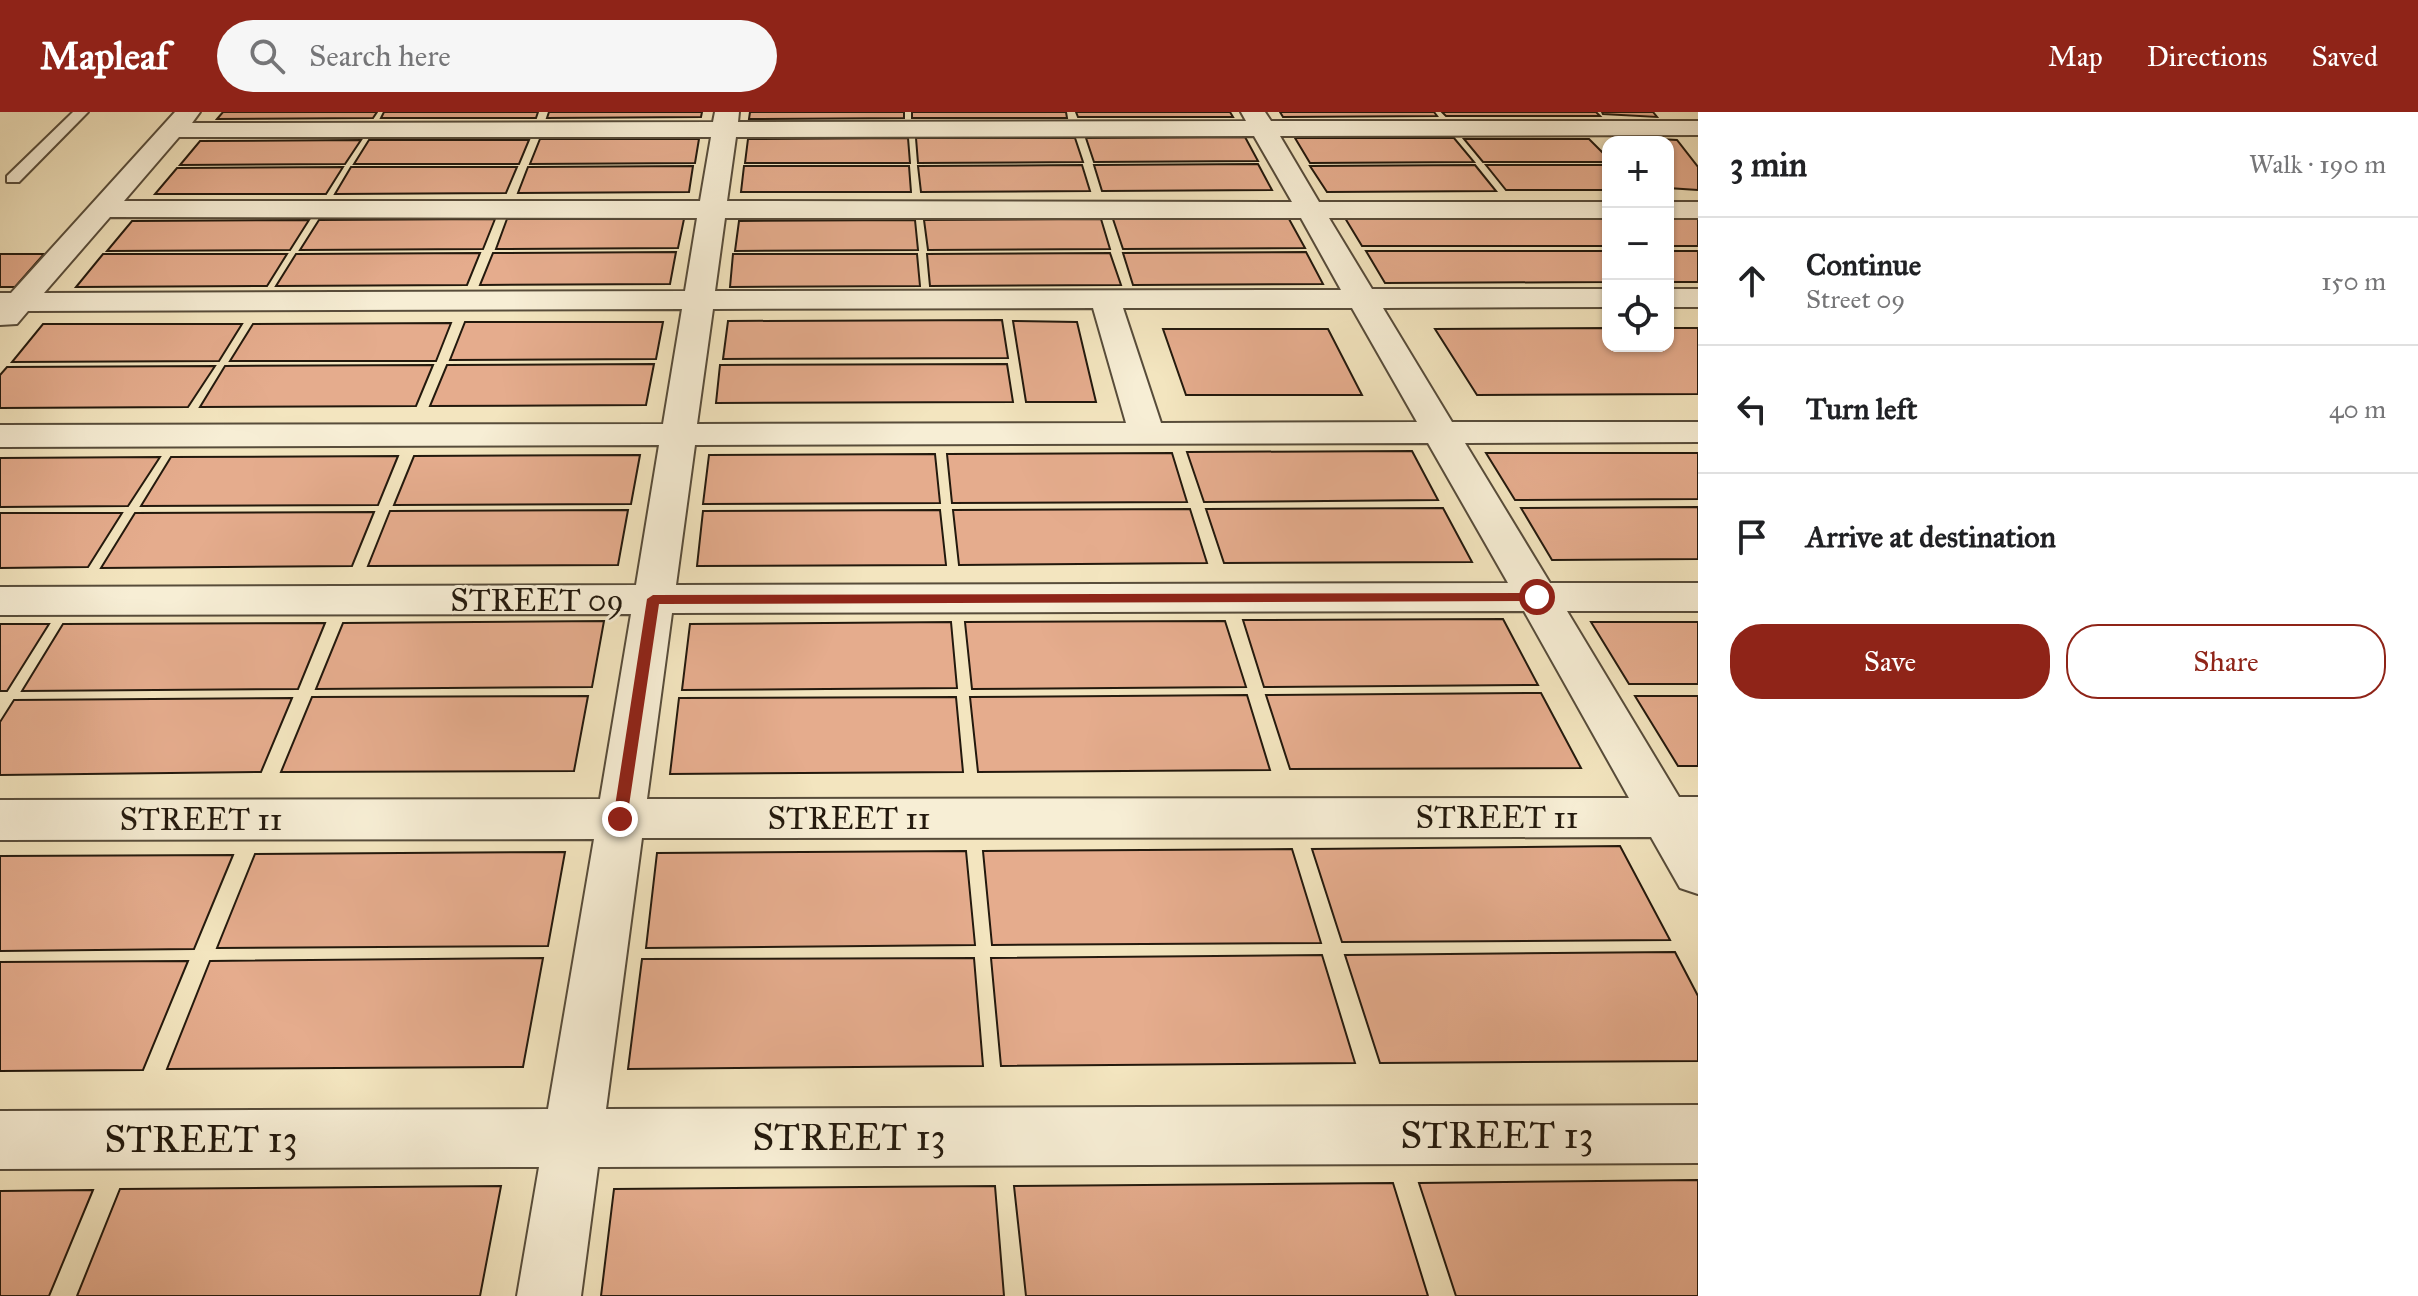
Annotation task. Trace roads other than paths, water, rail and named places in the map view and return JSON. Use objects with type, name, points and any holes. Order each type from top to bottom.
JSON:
[{"type":"street","points":[[1693,112],[1698,118]]},
{"type":"street","points":[[549,1296],[725,120]]},
{"type":"street","points":[[1258,120],[1537,597],[1682,817],[1698,873]]},
{"type":"street","points":[[6,309],[180,121],[1258,120],[1698,128]]},
{"type":"street","points":[[101,209],[1602,210]]},
{"type":"street","points":[[1674,210],[1698,210]]},
{"type":"street","points":[[6,309],[698,300],[1602,298]]},
{"type":"street","points":[[1674,298],[1698,298]]},
{"type":"street","points":[[1105,299],[1147,434]]},
{"type":"street","points":[[0,436],[1698,432]]},
{"type":"street","name":"STREET 09","points":[[0,601],[1698,597]]},
{"type":"street","name":"STREET 11","points":[[0,820],[1682,817]]},
{"type":"street","name":"STREET 13","points":[[0,1140],[1698,1134]]},
{"type":"lane","points":[[13,179],[81,112]]}]
